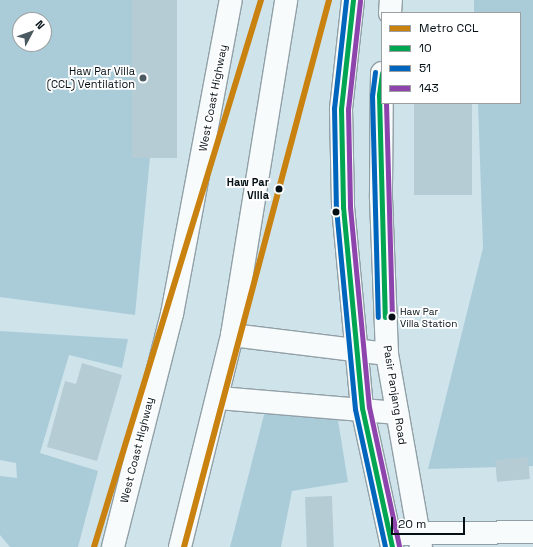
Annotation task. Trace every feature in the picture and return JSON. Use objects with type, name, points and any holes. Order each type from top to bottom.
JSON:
[{"type":"main road","name":"West Coast Highway","points":[[113,547],[172,314],[231,0]]},
{"type":"main road","points":[[180,547],[219,398],[232,334],[286,0]]},
{"type":"main road","points":[[353,0],[343,78],[341,147],[362,408],[391,540],[419,540],[533,532]]},
{"type":"main road","points":[[390,12],[392,0]]},
{"type":"main road","name":"Pasir Panjang Road","points":[[381,104],[380,174],[387,354],[419,540]]},
{"type":"main road","points":[[232,334],[357,352],[387,354]]},
{"type":"main road","points":[[219,398],[362,408],[397,413]]},
{"type":"shaded area","points":[[0,0],[165,0],[135,315],[0,297]]},
{"type":"shaded area","points":[[474,0],[533,0],[533,466],[428,469],[483,248],[478,104],[521,104],[521,12],[474,12]]},
{"type":"shaded area","points":[[0,331],[128,339],[122,368],[69,355],[40,453],[98,471],[78,547],[10,547],[0,535],[0,476],[17,478],[16,463],[0,460]]},
{"type":"shaded area","points":[[265,411],[337,414],[348,482],[292,491],[281,547],[230,547]]},
{"type":"building","name":"Haw Par Villa (CCL) Ventilation","points":[[132,0],[177,0],[177,158],[132,158]]},
{"type":"building","points":[[414,104],[472,104],[472,195],[414,195]]},
{"type":"building","points":[[82,363],[122,375],[97,461],[47,447],[65,381],[76,384]]},
{"type":"building","points":[[528,457],[530,479],[497,482],[495,460]]},
{"type":"building","points":[[332,496],[334,547],[307,547],[305,497]]},
{"type":"metro line","name":"CCL","points":[[94,547],[261,0]]},
{"type":"metro line","name":"CCL","points":[[184,547],[329,0]]},
{"type":"transit line","name":"51","points":[[346,0],[334,108],[336,208],[355,409],[385,547]]},
{"type":"transit line","name":"10","points":[[353,0],[341,109],[343,207],[362,408],[392,547]]},
{"type":"transit line","name":"143","points":[[360,1],[348,109],[350,207],[369,407],[399,546]]},
{"type":"transit line","name":"51","points":[[375,72],[372,95],[378,317]]},
{"type":"transit line","name":"10","points":[[381,80],[379,95],[385,317]]},
{"type":"transit line","name":"143","points":[[386,104],[392,317]]},
{"type":"place","name":"Haw Par Villa (CCL) Ventilation","points":[[143,78]]},
{"type":"place","name":"Haw Par Villa","points":[[279,189]]},
{"type":"place","name":"Haw Par Villa Station","points":[[392,317]]}]
